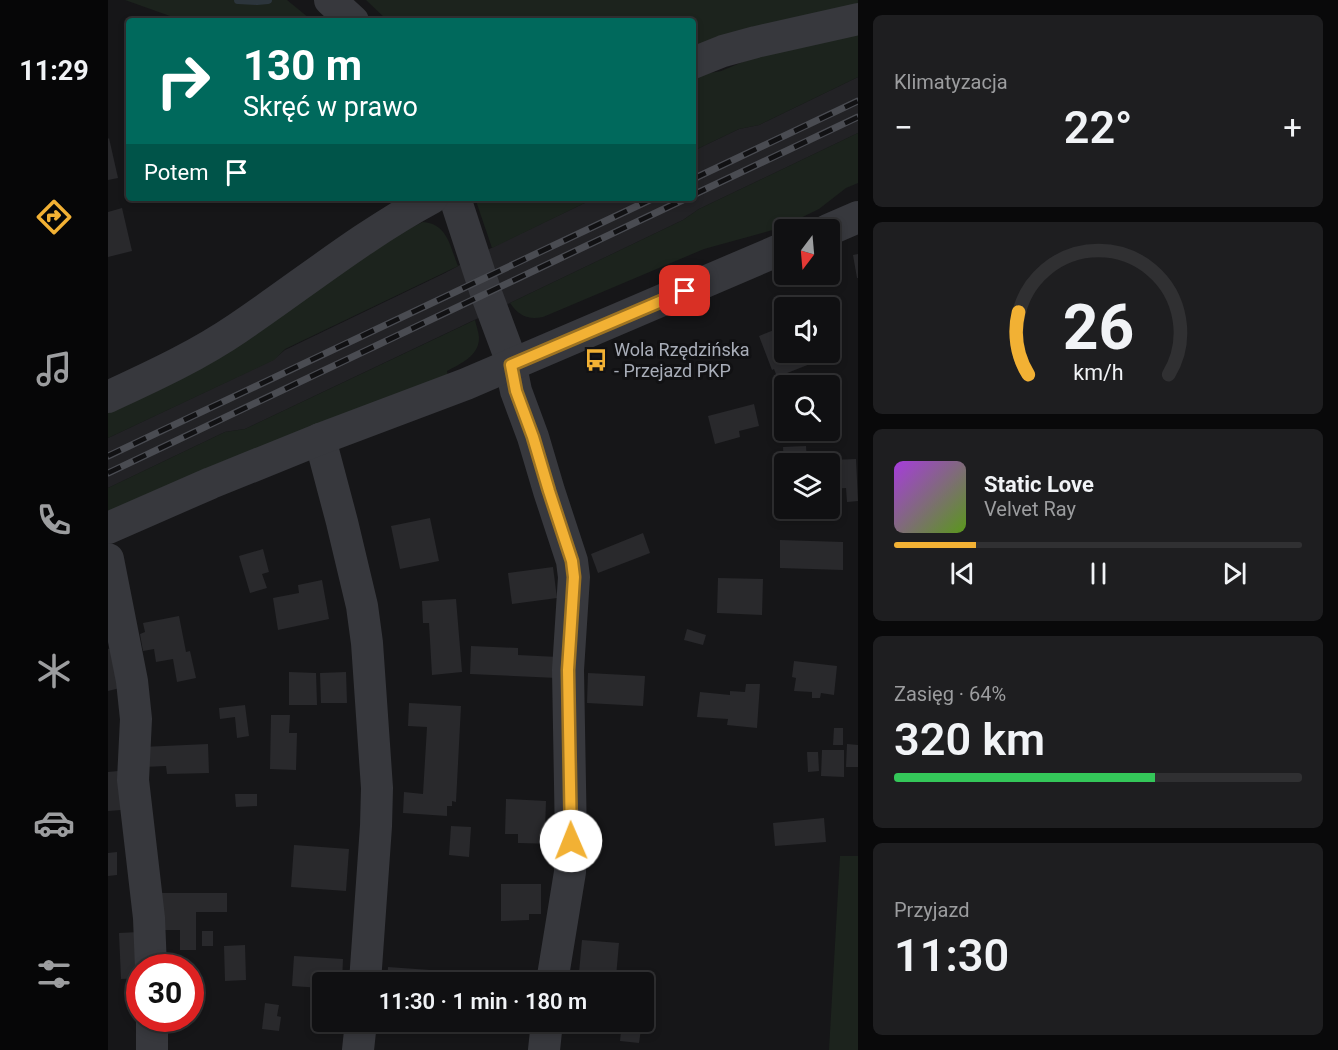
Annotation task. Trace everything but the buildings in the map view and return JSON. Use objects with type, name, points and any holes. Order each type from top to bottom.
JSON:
[{"type":"street","points":[[330,0],[349,18]]},
{"type":"street","points":[[696,62],[756,42],[858,20]]},
{"type":"street","points":[[108,397],[181,363],[237,329],[348,250],[427,201]]},
{"type":"street","points":[[456,201],[508,352],[516,391],[572,561],[574,577],[568,670],[570,872],[554,972]]},
{"type":"street","points":[[840,225],[858,217]]},
{"type":"street","points":[[108,528],[211,483],[466,384],[774,252]]},
{"type":"street","points":[[320,440],[362,606],[367,643],[377,788],[366,972]]},
{"type":"street","points":[[108,559],[134,695],[136,719],[133,780],[151,954]]},
{"type":"street","points":[[152,1032],[152,1050]]},
{"type":"street","points":[[358,1050],[360,1032]]},
{"type":"street","points":[[544,1050],[547,1032]]},
{"type":"shaded area","points":[[125,0],[287,0],[309,18],[176,18]]},
{"type":"shaded area","points":[[366,0],[858,0],[858,11],[696,52],[696,18],[385,18]]},
{"type":"shaded area","points":[[858,28],[858,77],[759,125],[739,129],[696,150],[696,75],[721,71],[767,52]]},
{"type":"shaded area","points":[[858,77],[858,133],[699,209],[683,220],[245,429],[225,432],[108,488],[108,438],[273,360],[285,350],[589,201],[696,201],[696,150],[739,129],[759,125]]},
{"type":"shaded area","points":[[858,133],[858,183],[846,188],[819,209],[798,219],[774,219],[774,230],[704,249],[543,317],[524,316],[510,303],[683,220],[699,209]]},
{"type":"shaded area","points":[[476,201],[589,201],[492,248]]},
{"type":"shaded area","points":[[423,222],[438,227],[443,232],[458,266],[285,349],[274,360],[108,438],[108,409]]},
{"type":"shaded area","points":[[475,320],[479,338],[476,350],[468,359],[447,371],[448,376],[108,512],[108,488],[225,432],[245,429]]},
{"type":"shaded area","points":[[840,856],[858,856],[858,1050],[829,1050]]},
{"type":"waterway","points":[[238,0],[268,0]]},
{"type":"railway","points":[[696,178],[858,101]]},
{"type":"railway","points":[[696,194],[858,117]]},
{"type":"railway","points":[[108,456],[648,201]]},
{"type":"railway","points":[[108,473],[681,201]]},
{"type":"place","name":"Wola Rzędzińska - Przejazd PKP","points":[[596,360]]},
{"type":"route","points":[[571,841],[568,670],[574,577],[572,561],[516,391],[511,365],[685,291]]}]
